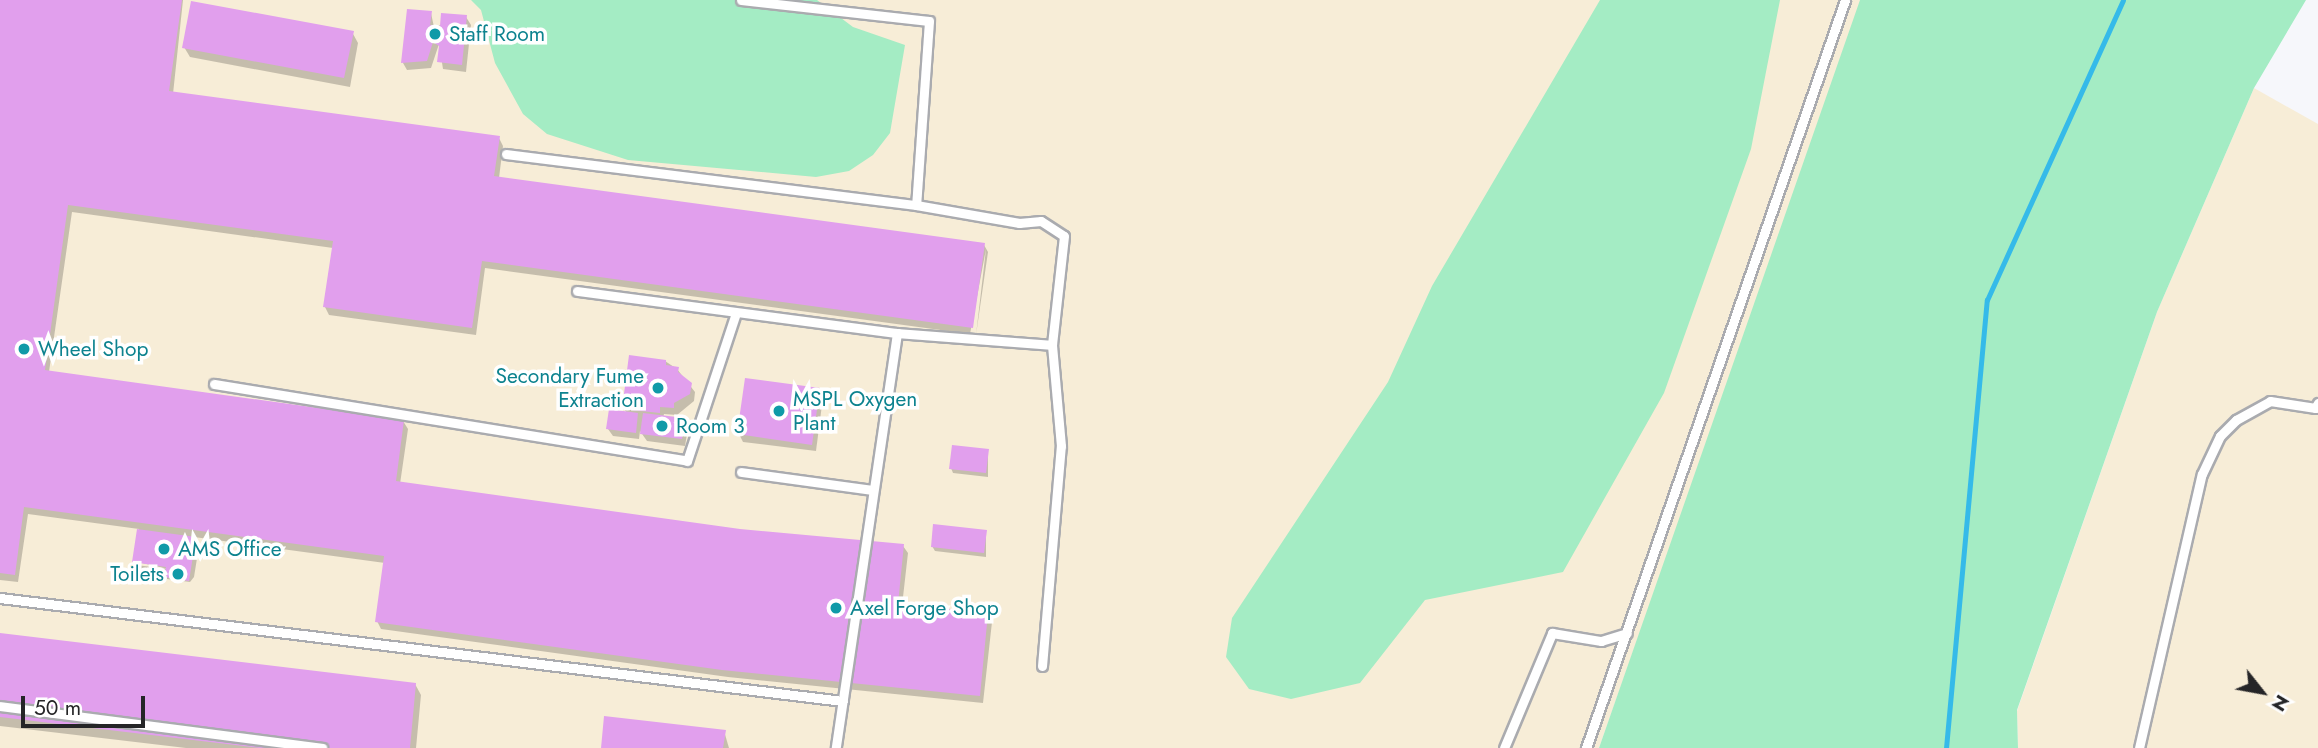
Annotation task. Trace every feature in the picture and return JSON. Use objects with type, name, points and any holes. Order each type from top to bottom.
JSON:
[{"type":"lane","points":[[741,0],[783,2],[929,21],[916,205]]},
{"type":"lane","points":[[1586,748],[1845,0]]},
{"type":"lane","points":[[506,154],[916,205],[1019,223],[1041,221],[1059,231],[1064,236],[1052,345],[1061,446],[1042,666]]},
{"type":"lane","points":[[578,291],[897,333],[1052,345]]},
{"type":"lane","points":[[215,384],[687,461],[737,313]]},
{"type":"lane","points":[[836,748],[897,333]]},
{"type":"lane","points":[[2139,748],[2202,474],[2220,436],[2236,420],[2270,401],[2315,408],[2318,403]]},
{"type":"lane","points":[[741,472],[872,490]]},
{"type":"lane","points":[[0,598],[843,701]]},
{"type":"lane","points":[[1504,748],[1552,633],[1601,640],[1627,633]]},
{"type":"lane","points":[[0,706],[322,748]]},
{"type":"shaded area","points":[[0,0],[1860,0],[1861,9],[1599,748],[0,748]]},
{"type":"shaded area","points":[[2254,88],[2318,124],[2318,748],[2018,748],[2017,711],[2157,312]]},
{"type":"green space","points":[[471,0],[817,0],[853,27],[905,45],[890,133],[873,155],[849,171],[816,177],[628,160],[547,134],[523,114],[495,63],[481,10]]},
{"type":"green space","points":[[1600,0],[1780,0],[1751,149],[1664,393],[1563,572],[1425,600],[1360,683],[1291,699],[1249,689],[1226,657],[1232,618],[1388,382],[1432,286]]},
{"type":"green space","points":[[1860,0],[2306,0],[2254,88],[2157,312],[2017,710],[2018,748],[1599,748]]},
{"type":"building","name":"Wheel Shop","points":[[0,0],[182,0],[169,91],[500,136],[494,176],[985,243],[973,328],[482,261],[472,328],[323,307],[333,241],[68,205],[45,370],[404,420],[396,481],[740,529],[904,544],[898,604],[988,613],[980,696],[722,670],[375,622],[384,556],[24,507],[15,575],[0,573]]},
{"type":"building","points":[[191,1],[354,31],[344,78],[182,48]]},
{"type":"building","name":"Staff Room","points":[[407,9],[432,11],[430,25],[440,26],[441,13],[467,15],[462,65],[437,62],[439,46],[433,42],[427,61],[401,63]]},
{"type":"building","name":"Secondary Fume Extraction","points":[[629,355],[666,360],[666,365],[679,367],[678,372],[692,383],[690,394],[674,403],[674,408],[660,407],[660,413],[622,409]]},
{"type":"building","name":"MSPL Oxygen Plant","points":[[745,378],[820,388],[812,445],[737,434]]},
{"type":"building","points":[[609,409],[638,413],[636,433],[606,429]]},
{"type":"building","name":"Room 3","points":[[643,413],[685,418],[682,439],[640,434]]},
{"type":"building","points":[[952,445],[989,449],[986,473],[949,469]]},
{"type":"building","points":[[933,524],[987,530],[984,553],[931,547]]},
{"type":"building","name":"AMS Office","points":[[137,529],[196,537],[189,581],[164,577],[166,567],[132,562]]},
{"type":"building","points":[[0,633],[416,683],[410,748],[261,748],[0,717]]},
{"type":"building","points":[[604,716],[726,730],[723,748],[601,748]]},
{"type":"waterway","points":[[1946,748],[1987,300],[2123,0]]},
{"type":"place","name":"Staff Room","points":[[435,34]]},
{"type":"place","name":"Wheel Shop","points":[[24,349]]},
{"type":"place","name":"Secondary Fume Extraction","points":[[658,388]]},
{"type":"place","name":"MSPL Oxygen Plant","points":[[779,411]]},
{"type":"place","name":"Room 3","points":[[662,426]]},
{"type":"place","name":"AMS Office","points":[[164,549]]},
{"type":"place","name":"Toilets","points":[[178,574]]},
{"type":"place","name":"Axel Forge Shop","points":[[836,608]]}]
